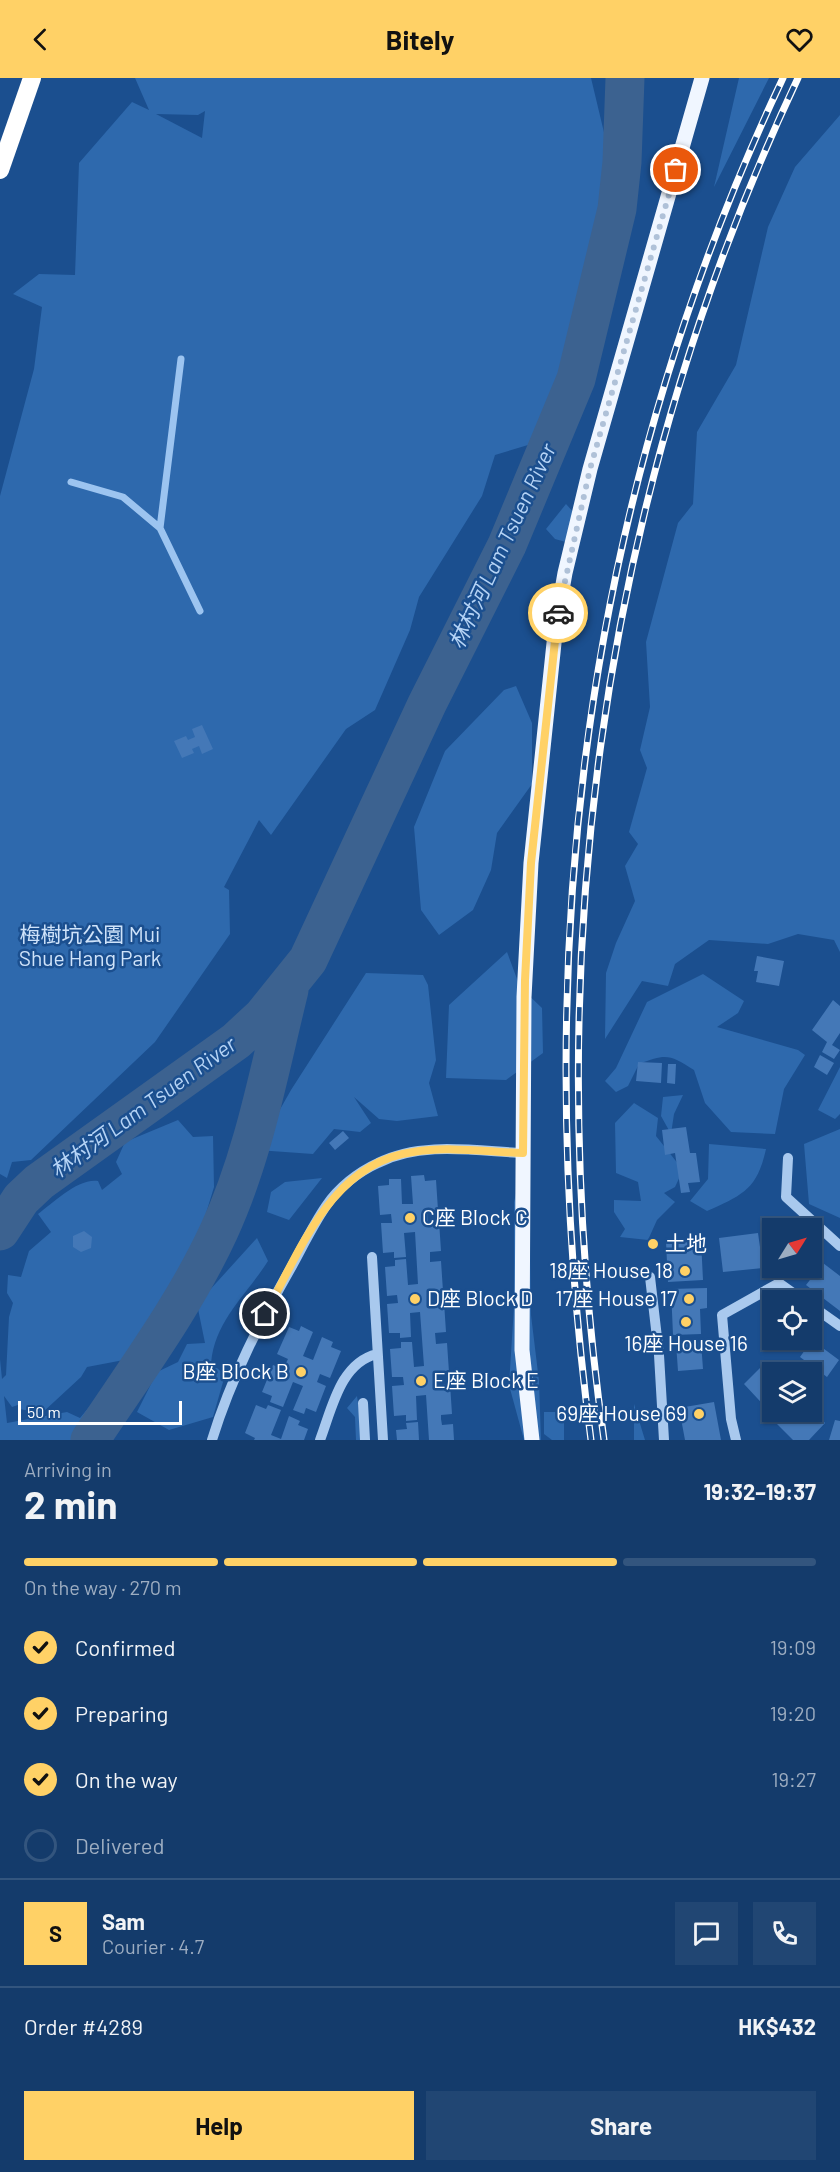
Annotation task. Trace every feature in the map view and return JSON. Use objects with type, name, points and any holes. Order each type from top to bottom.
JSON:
[{"type":"highway","points":[[0,170],[32,78]]},
{"type":"main road","points":[[532,1440],[522,1350],[528,905],[556,624],[565,573],[590,469],[702,78]]},
{"type":"street","points":[[212,1440],[221,1412],[255,1332],[327,1205],[350,1180],[379,1162],[411,1152],[445,1150],[523,1153]]},
{"type":"street","points":[[788,1158],[786,1197],[840,1246]]},
{"type":"street","points":[[372,1257],[383,1440]]},
{"type":"street","points":[[650,1277],[659,1355],[664,1440]]},
{"type":"street","points":[[767,1290],[779,1283],[789,1290]]},
{"type":"street","points":[[736,1440],[730,1419],[722,1315],[762,1293]]},
{"type":"street","points":[[822,1313],[840,1326]]},
{"type":"street","points":[[320,1440],[346,1376],[358,1361],[377,1354]]},
{"type":"street","points":[[363,1403],[365,1440]]},
{"type":"green space","name":"梅樹坑公園 Mui Shue Hang Park","points":[[135,78],[591,78],[607,145],[599,241],[571,349],[528,445],[495,455],[482,496],[419,597],[410,630],[375,710],[346,729],[271,835],[259,820],[224,887],[229,890],[230,934],[155,1042],[31,1160],[12,1162],[7,1178],[0,1174],[0,496],[34,369],[42,307],[13,294],[39,274],[75,275],[79,163],[132,102],[149,110]],"holes":[[[205,111],[202,138],[156,114],[198,115]]]},
{"type":"green space","points":[[739,78],[769,78],[714,187]]},
{"type":"green space","points":[[840,115],[840,952],[834,940],[798,934],[768,944],[709,940],[675,964],[668,986],[642,981],[605,1039],[606,973],[616,943],[635,901],[625,866],[638,844],[629,832],[647,768],[640,750],[650,707],[646,642],[678,523],[693,504],[697,432],[736,365],[768,227],[795,167]]},
{"type":"green space","points":[[566,504],[575,514],[573,544],[555,539],[546,529]]},
{"type":"green space","points":[[516,686],[532,723],[532,784],[497,833],[491,870],[473,910],[439,935],[421,910],[414,827],[445,751],[504,690]]},
{"type":"green space","points":[[507,952],[520,987],[542,1008],[543,1053],[506,1080],[446,1078],[449,1005]]},
{"type":"green space","points":[[366,973],[423,975],[428,985],[436,1060],[429,1083],[438,1116],[397,1121],[379,1119],[354,1097],[371,1123],[360,1132],[334,1129],[313,1154],[257,1150],[291,1090]]},
{"type":"green space","points":[[703,974],[744,1001],[738,1013],[717,1027],[798,1050],[805,1055],[784,1089],[775,1134],[731,1132],[705,1103],[694,1070],[668,1057],[656,1058],[639,1064],[628,1086],[616,1092],[605,1081],[616,1068],[647,1002]]},
{"type":"green space","points":[[840,1067],[840,1114],[835,1119],[818,1110]]},
{"type":"green space","points":[[683,1095],[674,1114],[671,1134],[661,1116],[663,1097]]},
{"type":"green space","points":[[634,1103],[658,1118],[656,1136],[683,1170],[675,1187],[664,1193],[675,1202],[657,1220],[648,1240],[620,1237],[625,1229],[614,1212],[614,1200],[641,1201],[638,1182],[616,1173],[615,1123]]},
{"type":"green space","points":[[178,1120],[193,1137],[213,1136],[214,1187],[201,1230],[159,1314],[129,1359],[87,1367],[81,1377],[42,1413],[19,1409],[18,1405],[12,1407],[4,1396],[7,1423],[67,1412],[80,1418],[119,1371],[150,1384],[109,1440],[0,1440],[0,1359],[2,1379],[6,1375],[9,1317],[13,1303],[7,1293],[8,1275],[21,1277],[29,1251],[51,1232],[38,1214],[66,1192],[82,1183],[98,1181],[102,1190],[122,1174],[116,1162],[125,1142]]},
{"type":"green space","points":[[840,1129],[840,1218],[809,1204],[804,1144]]},
{"type":"green space","points":[[709,1144],[766,1149],[753,1182],[739,1195],[707,1211],[690,1201],[708,1179]]},
{"type":"green space","points":[[322,1178],[289,1220],[267,1212],[271,1192],[285,1182]]},
{"type":"green space","points":[[529,1179],[531,1315],[539,1381],[541,1440],[524,1440],[509,1385],[514,1306],[514,1202],[518,1185]]},
{"type":"green space","points":[[257,1238],[268,1261],[231,1311],[217,1338],[211,1369],[217,1368],[225,1375],[213,1417],[169,1430],[137,1412],[157,1372],[178,1362],[187,1344],[205,1343],[197,1304]]},
{"type":"green space","points":[[357,1396],[363,1440],[356,1440],[355,1417],[347,1408]]},
{"type":"green space","points":[[634,1404],[645,1440],[634,1440]]},
{"type":"green space","points":[[544,1412],[564,1412],[564,1440],[552,1440],[544,1434]]},
{"type":"building","points":[[202,725],[213,749],[202,754],[199,746],[192,749],[194,753],[182,758],[174,741],[186,736],[188,740],[195,737],[192,729]]},
{"type":"building","points":[[757,956],[784,961],[779,986],[756,982],[758,971],[754,971]]},
{"type":"building","points":[[833,1000],[840,1006],[840,1033],[832,1045],[840,1050],[834,1059],[822,1052],[827,1042],[812,1030]]},
{"type":"building","points":[[820,1055],[834,1063],[827,1075],[814,1067]]},
{"type":"building","points":[[638,1062],[662,1063],[661,1083],[636,1081]]},
{"type":"building","points":[[668,1064],[676,1064],[675,1084],[667,1083]]},
{"type":"building","points":[[686,1127],[690,1153],[696,1153],[700,1182],[688,1183],[690,1192],[681,1193],[675,1153],[665,1155],[662,1130]]},
{"type":"building","points":[[343,1131],[349,1138],[335,1150],[329,1143]]},
{"type":"building","points":[[424,1175],[425,1181],[436,1180],[438,1210],[427,1210],[428,1222],[439,1221],[441,1251],[430,1252],[430,1262],[441,1261],[443,1291],[432,1291],[433,1303],[444,1302],[446,1332],[435,1333],[436,1344],[447,1343],[449,1372],[438,1373],[439,1385],[450,1384],[452,1414],[441,1415],[441,1419],[442,1425],[453,1424],[454,1440],[429,1440],[426,1395],[416,1396],[417,1420],[406,1421],[406,1415],[394,1416],[392,1386],[404,1385],[403,1377],[392,1377],[390,1349],[401,1348],[401,1342],[412,1342],[414,1367],[424,1366],[420,1312],[410,1313],[411,1337],[400,1338],[400,1333],[389,1333],[387,1304],[398,1303],[397,1295],[387,1296],[385,1267],[395,1266],[395,1260],[406,1259],[408,1285],[418,1284],[415,1232],[404,1233],[406,1257],[394,1258],[394,1252],[383,1253],[381,1223],[392,1223],[391,1214],[380,1215],[378,1186],[389,1185],[389,1179],[401,1179],[402,1204],[413,1204],[411,1176]]},
{"type":"building","points":[[84,1231],[92,1237],[91,1248],[81,1252],[73,1247],[73,1236]]},
{"type":"building","points":[[758,1233],[762,1268],[723,1272],[719,1238]]},
{"type":"building","points":[[701,1240],[703,1280],[668,1282],[666,1242]]},
{"type":"building","points":[[822,1264],[840,1276],[840,1311],[822,1297],[822,1290],[813,1290],[806,1285],[811,1278],[822,1278]]},
{"type":"building","points":[[707,1288],[707,1308],[700,1309],[701,1334],[673,1335],[671,1289]]},
{"type":"building","name":"B座 Block B","points":[[301,1326],[313,1332],[303,1356],[313,1360],[322,1337],[333,1342],[331,1347],[341,1351],[330,1378],[320,1374],[317,1382],[326,1386],[316,1412],[306,1408],[304,1414],[293,1410],[303,1386],[293,1382],[283,1407],[270,1402],[272,1396],[262,1392],[273,1365],[283,1369],[288,1359],[277,1354],[289,1327],[299,1331]]},
{"type":"building","points":[[701,1342],[703,1369],[678,1371],[676,1343]]},
{"type":"building","points":[[822,1347],[839,1360],[827,1377],[822,1373],[822,1362],[807,1362],[800,1357],[805,1350],[822,1350]]},
{"type":"building","points":[[762,1366],[762,1403],[744,1384]]},
{"type":"building","points":[[714,1402],[721,1440],[685,1440],[679,1408]]},
{"type":"building","points":[[256,1405],[266,1409],[268,1405],[281,1410],[271,1435],[281,1439],[289,1416],[300,1421],[298,1425],[308,1429],[304,1440],[254,1440],[255,1438],[245,1433]]},
{"type":"building","points":[[822,1420],[825,1423],[809,1440],[793,1440],[775,1422],[822,1422]]},
{"type":"building","points":[[835,1420],[840,1421],[840,1440],[829,1440]]},
{"type":"building","points":[[418,1422],[419,1440],[397,1440],[396,1430],[407,1429],[406,1423]]},
{"type":"waterway","name":"林村河 Lam Tsuen River","points":[[0,1231],[21,1199],[39,1182],[236,1041],[263,1016],[308,960],[427,704],[507,545],[576,379],[617,209],[622,162],[625,78]]},
{"type":"waterway","points":[[181,359],[160,528],[200,611]]},
{"type":"waterway","points":[[71,482],[123,497],[160,528]]},
{"type":"waterway","name":"林村河 Lam Tsuen River","points":[[90,1440],[175,1312],[219,1231],[251,1143],[289,990]]},
{"type":"railway","points":[[591,1440],[573,1264],[566,1089],[570,916],[587,745],[616,575],[658,407],[713,242],[783,78]]},
{"type":"railway","points":[[604,1440],[585,1265],[578,1091],[584,917],[601,744],[631,574],[673,405],[729,240],[798,78]]},
{"type":"way so far","points":[[558,613],[569,554],[590,469],[676,170]]},
{"type":"place","name":"C座 Block C","points":[[410,1218]]},
{"type":"place","name":"土地","points":[[653,1244]]},
{"type":"place","name":"18座 House 18","points":[[685,1271]]},
{"type":"place","name":"D座 Block D","points":[[415,1299]]},
{"type":"place","name":"17座 House 17","points":[[689,1299]]},
{"type":"place","name":"16座 House 16","points":[[686,1322]]},
{"type":"place","name":"B座 Block B","points":[[301,1372]]},
{"type":"place","name":"E座 Block E","points":[[421,1381]]},
{"type":"place","name":"69座 House 69","points":[[699,1414]]},
{"type":"route","points":[[265,1314],[327,1205],[350,1180],[379,1162],[411,1152],[445,1150],[523,1153],[525,980],[531,863],[558,613]]}]
